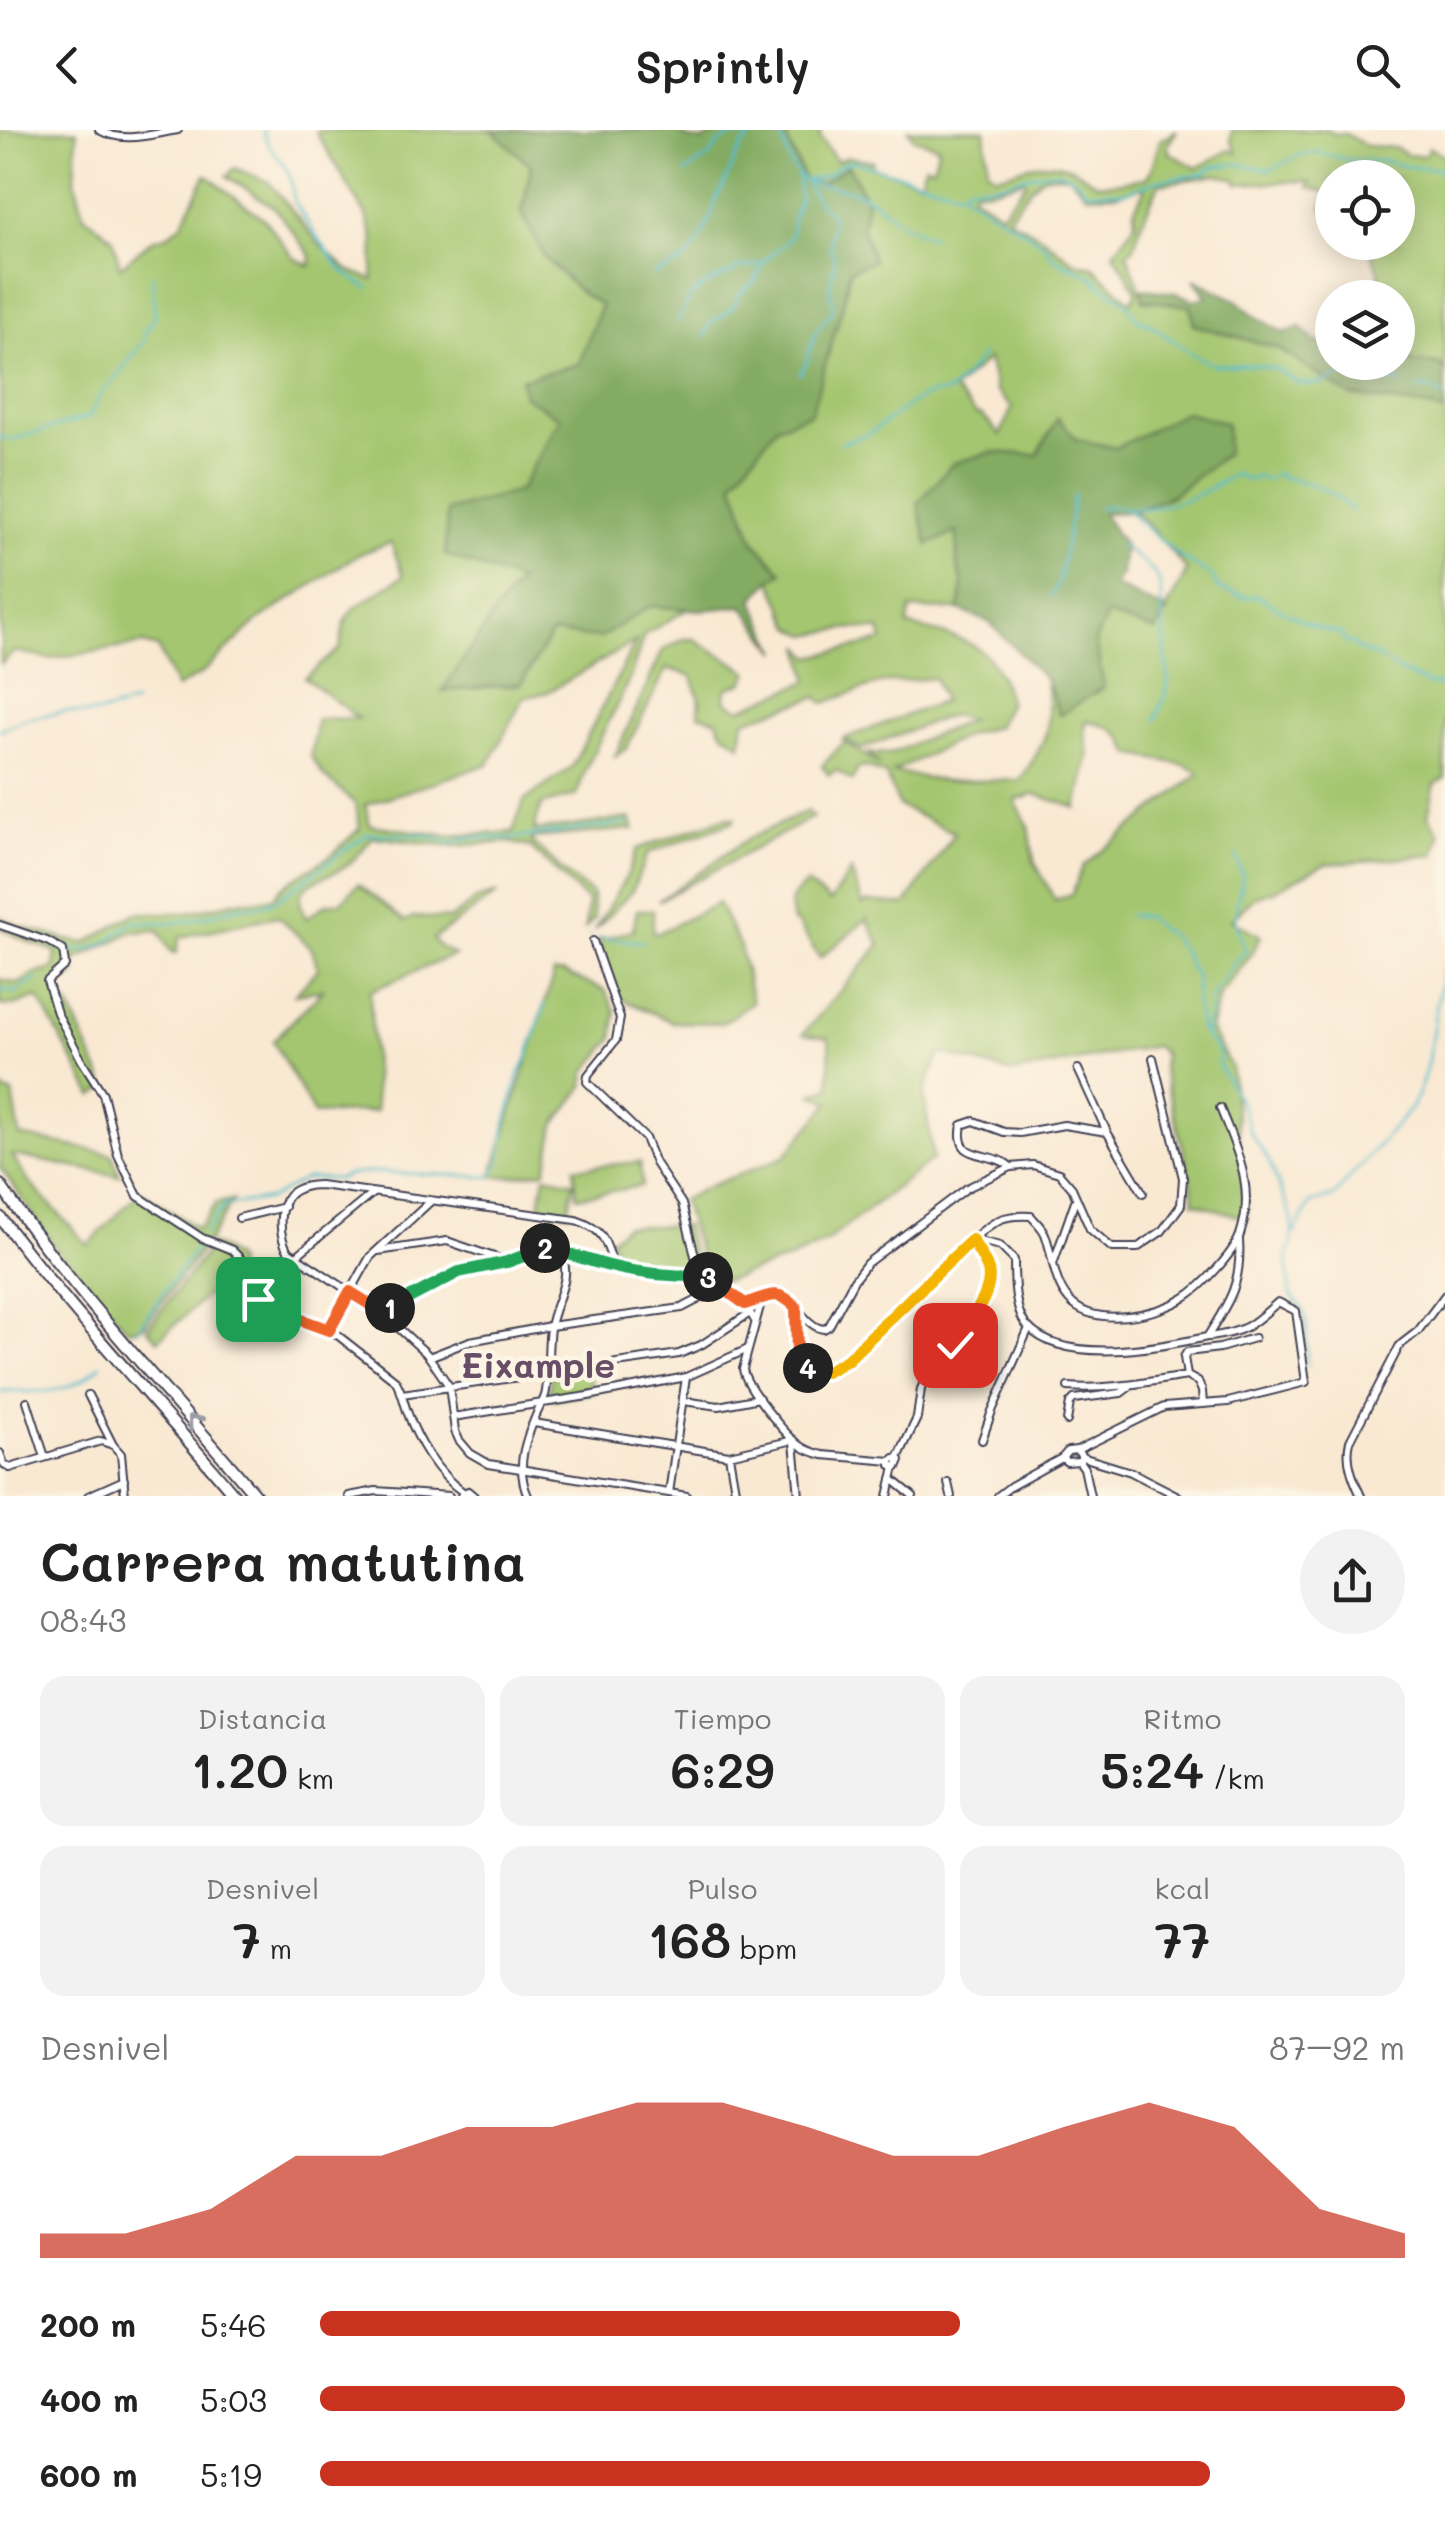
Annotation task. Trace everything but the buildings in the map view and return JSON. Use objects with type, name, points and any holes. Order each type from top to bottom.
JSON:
[{"type":"highway","points":[[0,1185],[85,1296],[256,1496]]},
{"type":"highway","points":[[0,1217],[72,1309],[234,1496]]},
{"type":"street","points":[[99,130],[128,137],[178,130]]},
{"type":"street","points":[[0,925],[63,950],[65,965],[47,982],[50,995],[82,1061],[104,1094],[118,1154],[138,1196],[202,1238],[232,1250],[241,1260],[251,1294],[279,1312],[329,1330],[396,1380],[414,1429],[445,1477],[462,1494],[472,1492],[474,1496]]},
{"type":"street","points":[[593,940],[620,1018],[616,1040],[588,1075],[587,1082],[645,1138],[655,1163],[682,1204],[697,1264],[745,1304],[752,1317]]},
{"type":"street","points":[[745,1304],[778,1294],[796,1307],[812,1327],[824,1329],[867,1263],[968,1188],[1011,1167],[1033,1165],[1059,1173],[1072,1188],[1090,1229],[1112,1248],[1137,1248],[1162,1231],[1181,1205],[1184,1178],[1152,1058]]},
{"type":"street","points":[[1078,1070],[1143,1193]]},
{"type":"street","points":[[1207,1337],[1230,1301],[1241,1266],[1239,1238],[1245,1213],[1246,1178],[1220,1108]]},
{"type":"street","points":[[1011,1167],[1003,1160],[973,1154],[964,1148],[962,1125],[974,1121],[1020,1134],[1064,1124],[1108,1132]]},
{"type":"street","points":[[614,1267],[604,1236],[593,1226],[576,1220],[374,1192],[310,1185],[288,1196],[281,1225],[283,1244],[294,1257],[382,1312],[429,1357],[449,1386],[454,1430],[470,1453],[489,1464],[687,1496]]},
{"type":"street","points":[[294,1257],[374,1192]]},
{"type":"street","points":[[1053,1264],[1076,1199]]},
{"type":"street","points":[[329,1330],[376,1251],[432,1200]]},
{"type":"street","points":[[239,1218],[284,1207]]},
{"type":"street","points":[[796,1307],[800,1360],[820,1372],[836,1368],[972,1240],[1010,1214],[1031,1216],[1044,1232],[1069,1300],[1090,1315],[1156,1312],[1184,1298],[1212,1274],[1239,1238]]},
{"type":"street","points":[[376,1251],[446,1240],[507,1262]]},
{"type":"street","points":[[972,1240],[1000,1246],[1014,1260],[1014,1285],[1022,1319],[1048,1341],[1086,1350],[1135,1350],[1234,1334],[1251,1326],[1278,1302],[1296,1311],[1306,1382],[1228,1402],[1164,1406],[1080,1456],[1067,1462],[1062,1458],[998,1496]]},
{"type":"street","points":[[888,1496],[894,1462],[917,1418],[926,1377],[946,1358],[985,1300],[988,1271],[972,1240]]},
{"type":"street","points":[[382,1312],[459,1272],[507,1262],[547,1247],[614,1267],[678,1277],[708,1276]]},
{"type":"street","points":[[528,1496],[520,1469],[525,1444],[546,1392],[550,1326],[565,1274],[564,1258],[559,1251]]},
{"type":"street","points":[[429,1357],[470,1340],[682,1308],[724,1286]]},
{"type":"street","points":[[1361,1496],[1350,1467],[1350,1441],[1400,1345],[1418,1331],[1445,1295]]},
{"type":"street","points":[[762,1298],[752,1317],[744,1376],[758,1398],[804,1448],[823,1455],[894,1462]]},
{"type":"street","points":[[402,1394],[684,1352],[752,1317]]},
{"type":"street","points":[[982,1440],[1029,1328]]},
{"type":"street","points":[[1186,1376],[1187,1352],[1254,1338]]},
{"type":"street","points":[[454,1417],[686,1377],[748,1349]]},
{"type":"street","points":[[1068,1386],[1130,1386],[1186,1376],[1198,1382],[1203,1404]]},
{"type":"street","points":[[669,1493],[686,1377]]},
{"type":"street","points":[[1067,1421],[1074,1399],[1121,1392],[1130,1386]]},
{"type":"street","points":[[88,1395],[121,1454],[124,1496]]},
{"type":"street","points":[[683,1401],[719,1406],[758,1398]]},
{"type":"street","points":[[27,1401],[45,1457]]},
{"type":"street","points":[[534,1423],[728,1455],[794,1440]]},
{"type":"street","points":[[794,1440],[800,1496]]},
{"type":"street","points":[[0,1453],[10,1468],[101,1441],[114,1444]]},
{"type":"street","points":[[796,1455],[804,1448]]},
{"type":"street","points":[[728,1455],[736,1496]]},
{"type":"street","points":[[1080,1456],[1132,1472],[1177,1496]]},
{"type":"street","points":[[1080,1456],[1090,1496]]},
{"type":"street","points":[[892,1479],[913,1496]]},
{"type":"street","points":[[88,1496],[124,1480]]},
{"type":"street","points":[[948,1483],[951,1496]]},
{"type":"street","points":[[349,1496],[376,1491],[448,1496]]},
{"type":"green space","points":[[0,130],[77,130],[75,181],[84,215],[113,238],[120,267],[152,240],[181,225],[206,175],[264,219],[293,257],[310,266],[311,256],[275,208],[227,176],[235,168],[269,182],[320,245],[348,270],[373,280],[374,240],[366,215],[316,132],[319,130],[492,130],[531,166],[522,213],[581,293],[602,305],[579,364],[524,396],[561,418],[519,491],[446,555],[520,580],[443,691],[521,684],[552,633],[600,638],[650,606],[688,609],[644,635],[630,678],[585,770],[577,795],[541,805],[534,831],[630,818],[634,829],[532,838],[565,873],[592,894],[594,919],[585,928],[588,902],[530,847],[509,842],[451,846],[373,837],[346,866],[304,889],[301,906],[306,918],[326,904],[341,902],[358,884],[405,921],[413,917],[450,919],[479,898],[498,893],[433,939],[454,955],[370,991],[376,1111],[314,1114],[273,1041],[323,990],[295,994],[318,969],[312,949],[278,916],[180,937],[176,953],[171,952],[158,930],[132,932],[76,960],[74,976],[58,983],[56,994],[69,1006],[106,1088],[93,1096],[38,997],[14,1006],[0,1005],[0,979],[19,984],[33,974],[54,969],[56,951],[0,928],[0,917],[19,926],[86,943],[136,913],[185,913],[274,897],[282,887],[333,854],[360,828],[355,803],[323,775],[311,756],[317,719],[358,718],[305,678],[340,648],[344,624],[353,609],[403,576],[391,542],[357,555],[259,620],[201,674],[176,688],[158,648],[143,644],[49,659],[15,651],[1,664]],"holes":[[[636,641],[572,767],[524,801],[513,832],[449,836],[370,825],[365,805],[489,764],[523,698],[548,692]]]},
{"type":"green space","points":[[492,130],[678,130],[688,139],[703,141],[719,130],[783,130],[805,181],[822,183],[848,165],[867,201],[862,228],[873,261],[850,270],[811,413],[777,426],[733,482],[754,541],[782,572],[753,600],[778,652],[743,606],[701,610],[650,606],[600,638],[552,633],[521,684],[442,691],[519,581],[445,555],[447,511],[519,491],[560,418],[524,396],[521,379],[579,364],[601,305],[581,293],[545,258],[522,213],[531,166]]},
{"type":"green space","points":[[783,130],[820,130],[820,138],[837,161],[848,157],[873,161],[870,166],[920,181],[925,165],[933,167],[939,147],[914,138],[908,130],[985,130],[988,170],[997,176],[1049,163],[1069,167],[1103,184],[1146,178],[1160,140],[1177,130],[1167,146],[1170,153],[1197,168],[1229,150],[1237,153],[1231,141],[1232,130],[1329,130],[1346,134],[1364,145],[1395,148],[1408,155],[1422,156],[1428,147],[1445,156],[1445,370],[1439,364],[1415,362],[1415,280],[1378,280],[1380,274],[1374,260],[1415,260],[1415,160],[1315,160],[1315,189],[1304,181],[1237,184],[1235,179],[1218,175],[1159,184],[1133,249],[1127,253],[1143,299],[1191,306],[1194,325],[1277,348],[1315,373],[1315,380],[1326,380],[1351,396],[1430,407],[1445,413],[1445,778],[1435,784],[1428,816],[1440,834],[1434,855],[1325,864],[1254,897],[1231,920],[1261,936],[1219,996],[1210,1029],[1231,1068],[1247,1219],[1194,1202],[1162,1067],[1164,1054],[1155,1046],[1013,1073],[940,1053],[924,1094],[933,1159],[826,1242],[727,1280],[718,1280],[704,1269],[682,1200],[784,1157],[830,1102],[813,1094],[830,1087],[829,1038],[803,1034],[880,945],[867,919],[820,958],[793,922],[793,896],[807,884],[830,902],[851,871],[863,905],[905,905],[955,833],[899,806],[886,775],[867,767],[858,768],[852,781],[836,770],[829,775],[822,766],[844,742],[880,765],[868,753],[889,754],[970,720],[951,715],[861,749],[843,739],[944,701],[934,678],[880,683],[824,703],[817,697],[744,720],[741,745],[722,731],[717,720],[699,714],[700,700],[692,676],[667,668],[626,749],[615,756],[663,650],[684,639],[694,639],[749,672],[744,682],[726,689],[725,701],[740,709],[809,681],[801,645],[811,657],[883,641],[880,630],[851,628],[807,635],[792,627],[771,580],[781,572],[754,541],[733,482],[777,426],[842,308],[850,269],[873,260],[862,228],[867,201],[848,166],[822,183],[805,181]],"holes":[[[1044,176],[1069,176],[1087,195],[1145,189],[1134,210],[1135,223],[1114,253],[1137,292],[1131,302],[1091,265],[1074,261],[1008,218]],[[1024,180],[1026,183],[1001,213],[972,194],[975,189],[988,190]],[[988,359],[996,391],[1012,408],[1000,435],[953,390]],[[1118,449],[1171,496],[1133,512],[1187,570],[1156,630],[1107,614],[1095,641],[1104,687],[1059,715],[1046,680],[1046,733],[1020,780],[945,781],[893,772],[972,733],[996,727],[1009,702],[1002,681],[984,654],[960,639],[907,625],[911,609],[959,610],[963,584],[957,565],[957,531],[993,452],[1037,456]],[[1086,720],[1119,734],[1130,754],[1185,765],[1200,773],[1083,866],[1072,894],[1055,900],[1034,861],[1029,827],[1015,801],[1034,794],[1077,808],[1089,753]]]},
{"type":"green space","points":[[1194,279],[1238,301],[1284,333],[1301,327],[1315,342],[1315,373],[1277,348],[1194,325],[1191,306],[1143,300],[1141,289],[1176,293],[1194,300],[1207,297]]},
{"type":"green space","points":[[1415,362],[1439,364],[1445,370],[1445,413],[1430,407],[1351,396],[1326,380],[1415,380]]},
{"type":"green space","points":[[1185,412],[1226,423],[1227,453],[1171,496],[1133,512],[1102,513],[1124,545],[1121,574],[1114,586],[1167,611],[1156,631],[1107,615],[1095,641],[1104,687],[1060,715],[1046,680],[989,622],[959,610],[963,584],[957,565],[957,532],[928,545],[918,503],[953,463],[993,452],[1037,455],[1058,418],[1076,439],[1116,448]]},
{"type":"green space","points":[[808,811],[813,817],[658,901],[749,838]]},
{"type":"green space","points":[[726,817],[735,818],[648,853],[632,891],[594,931],[628,874],[637,849]]},
{"type":"green space","points":[[718,903],[740,947],[752,1002],[723,1023],[673,1022],[619,998],[597,941],[633,930],[637,910],[653,910],[656,934]]},
{"type":"green space","points":[[554,973],[605,990],[616,1012],[613,1039],[586,1072],[584,1086],[555,1125],[546,1171],[492,1176]]},
{"type":"green space","points":[[0,1089],[13,1094],[20,1136],[112,1154],[120,1176],[12,1155],[28,1181],[88,1245],[140,1191],[198,1229],[217,1203],[233,1200],[211,1237],[144,1326],[128,1330],[58,1251],[0,1167]]},
{"type":"green space","points":[[640,1162],[642,1186],[577,1197],[574,1168]]},
{"type":"green space","points":[[545,1176],[574,1182],[568,1213],[539,1208]]},
{"type":"green space","points":[[625,1226],[685,1226],[697,1273],[623,1266],[610,1239]]},
{"type":"green space","points":[[212,1245],[235,1259],[239,1279],[226,1278],[158,1340],[147,1329]]},
{"type":"green space","points":[[589,1371],[593,1392],[550,1397],[550,1377]]},
{"type":"waterway","points":[[263,130],[289,174],[294,200],[309,224],[343,271],[369,288]]},
{"type":"waterway","points":[[654,275],[680,263],[695,248],[738,153],[748,140],[764,130]]},
{"type":"waterway","points":[[779,130],[792,167],[832,215],[833,309],[814,335],[800,374]]},
{"type":"waterway","points":[[685,173],[710,156],[718,144],[730,137],[750,135]]},
{"type":"waterway","points":[[805,181],[853,161],[962,192],[967,186],[995,185],[1045,172],[1067,174],[1085,191],[1124,192],[1159,180],[1204,174],[1211,167],[1238,164],[1271,170],[1297,156],[1317,152],[1348,160],[1437,168],[1445,173]]},
{"type":"waterway","points":[[704,337],[711,322],[734,306],[739,295],[755,281],[763,263],[791,234],[800,199],[798,175]]},
{"type":"waterway","points":[[807,182],[854,191],[871,199],[902,224],[931,237]]},
{"type":"waterway","points":[[964,194],[1043,243],[1061,262],[1091,276],[1125,301],[1138,320],[1214,365],[1276,369],[1305,384],[1321,384],[1338,376],[1403,384]]},
{"type":"waterway","points":[[678,322],[685,305],[700,288],[732,274],[737,267],[763,263]]},
{"type":"waterway","points":[[0,436],[11,440],[89,417],[98,399],[144,342],[144,334],[155,317],[152,276]]},
{"type":"waterway","points":[[842,443],[868,434],[915,401],[949,392],[982,355]]},
{"type":"waterway","points":[[1418,389],[1427,388],[1445,397]]},
{"type":"waterway","points":[[1128,509],[1184,500],[1234,474],[1247,480],[1265,480],[1278,473],[1329,493],[1352,511]]},
{"type":"waterway","points":[[1051,596],[1059,581],[1074,495]]},
{"type":"waterway","points":[[1099,508],[1127,509],[1179,556],[1213,577],[1217,588],[1244,597],[1259,596],[1310,624],[1340,633],[1346,643],[1353,643],[1357,649],[1397,670],[1430,685],[1445,685]]},
{"type":"waterway","points":[[1121,545],[1148,567],[1160,584],[1168,685],[1156,720]]},
{"type":"waterway","points":[[0,730],[24,719],[68,711],[101,713],[134,703]]},
{"type":"waterway","points":[[70,951],[102,945],[134,922],[188,921],[277,900],[367,834],[425,835],[453,843],[462,838],[515,838],[628,823]]},
{"type":"waterway","points":[[1205,1034],[1209,1001],[1246,951],[1235,922],[1243,877],[1236,855]]},
{"type":"waterway","points":[[1129,915],[1148,917],[1170,935],[1197,977],[1196,1004],[1201,1030],[1219,1053],[1219,1066],[1241,1104],[1250,1132],[1269,1161],[1292,1219],[1292,1243],[1287,1257],[1290,1293],[1306,1320],[1307,1367]]},
{"type":"waterway","points":[[599,938],[643,942]]},
{"type":"waterway","points":[[1294,1233],[1310,1203],[1333,1197],[1411,1108],[1429,1057],[1445,966]]},
{"type":"waterway","points":[[0,990],[16,992],[38,978]]},
{"type":"waterway","points":[[204,1234],[223,1206],[270,1199],[306,1178],[338,1179],[373,1172],[492,1177],[500,1161],[520,1072],[545,1004]]},
{"type":"waterway","points":[[136,1331],[201,1241]]},
{"type":"waterway","points":[[0,1392],[66,1387],[101,1365]]},
{"type":"district","name":"Eixample","points":[[538,1366]]},
{"type":"route","points":[[258,1299],[279,1312],[329,1330],[350,1292],[382,1312],[459,1272],[507,1262],[547,1247],[646,1274],[708,1276],[745,1304],[778,1294],[796,1307],[800,1360],[806,1367],[826,1372],[847,1360],[972,1240],[988,1271],[985,1300],[955,1345]]}]
